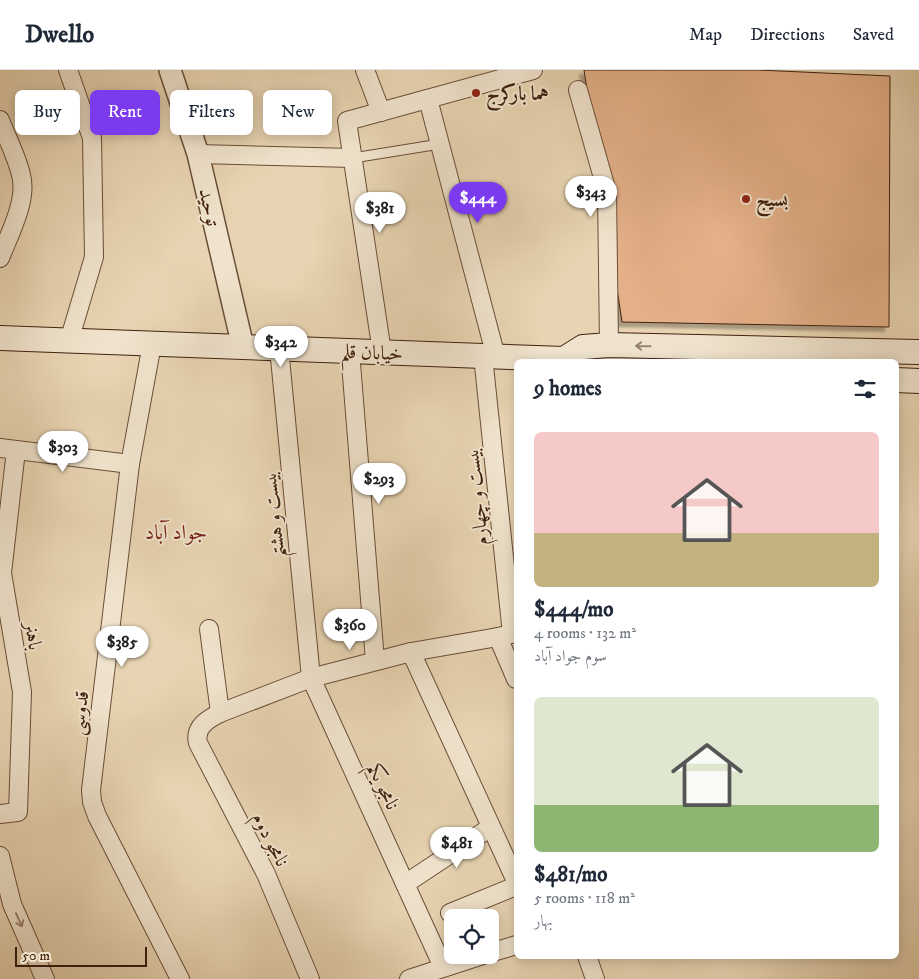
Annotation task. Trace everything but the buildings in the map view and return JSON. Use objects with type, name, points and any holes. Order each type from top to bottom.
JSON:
[{"type":"main road","name":"خیابان قلم","points":[[0,338],[535,359]]},
{"type":"main road","points":[[560,359],[583,347],[609,345],[919,352]]},
{"type":"main road","points":[[899,380],[919,381]]},
{"type":"street","points":[[68,70],[92,138],[94,257],[69,340]]},
{"type":"street","name":"توحید","points":[[170,70],[198,154],[243,347]]},
{"type":"street","points":[[365,70],[381,112]]},
{"type":"street","points":[[382,352],[347,121],[428,99],[489,76],[533,70]]},
{"type":"street","points":[[578,90],[607,192],[609,345]]},
{"type":"street","name":"بیست و چهارم","points":[[428,99],[489,357],[509,635],[514,666]]},
{"type":"street","points":[[0,120],[22,176],[22,190],[19,208],[0,258]]},
{"type":"street","points":[[198,154],[352,158]]},
{"type":"street","name":"قدوسی","points":[[152,344],[130,464],[91,790],[92,802],[97,816],[180,979]]},
{"type":"street","name":"بیست و هشتم","points":[[279,348],[311,678]]},
{"type":"street","points":[[350,351],[375,661]]},
{"type":"street","points":[[8,450],[130,464]]},
{"type":"street","name":"باهنر","points":[[0,814],[18,812],[22,692],[2,573],[8,450]]},
{"type":"street","points":[[209,629],[213,717],[311,678],[411,652],[509,635]]},
{"type":"street","points":[[411,652],[514,878]]},
{"type":"street","name":"نامجو یکم","points":[[311,678],[404,884],[454,970]]},
{"type":"street","name":"نامجو دوم","points":[[213,717],[198,732],[198,742],[266,874],[310,979]]},
{"type":"street","points":[[404,884],[491,827]]},
{"type":"street","points":[[0,856],[12,904],[45,979]]},
{"type":"street","points":[[460,909],[514,887]]},
{"type":"street","points":[[499,950],[514,946]]},
{"type":"street","points":[[587,959],[595,979]]},
{"type":"street","points":[[409,979],[454,970],[466,964]]},
{"type":"lane","points":[[352,158],[440,144]]},
{"type":"place","name":"هما بارکرج","points":[[476,93]]},
{"type":"place","name":"بسیج","points":[[746,199]]},
{"type":"district","name":"جواد آباد","points":[[176,532]]}]
